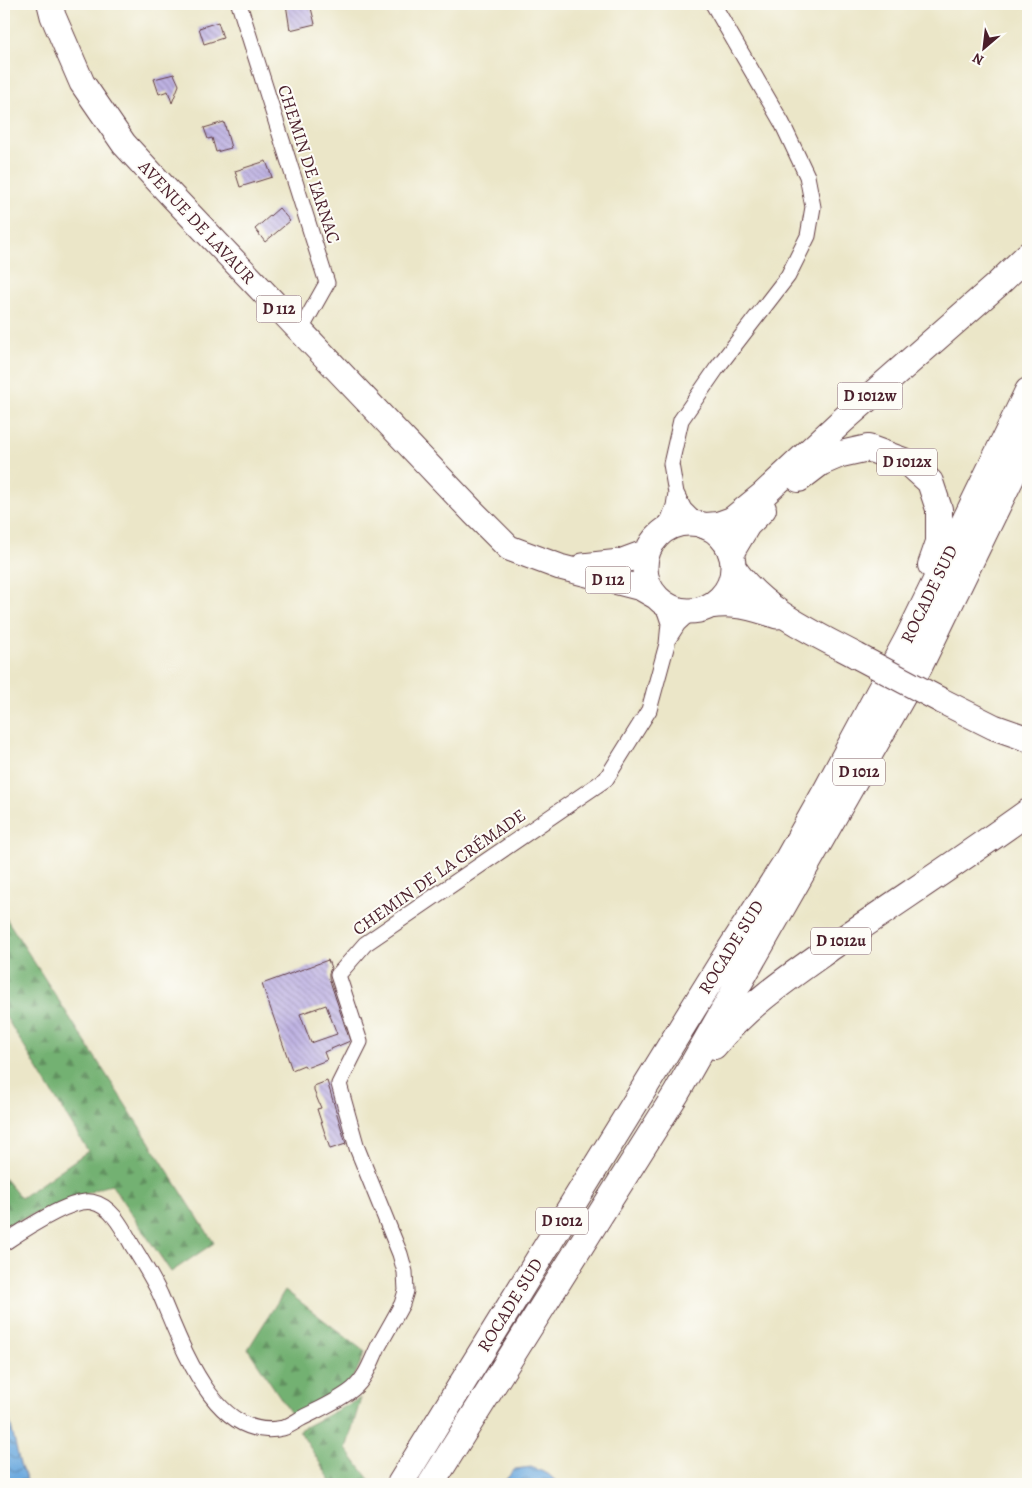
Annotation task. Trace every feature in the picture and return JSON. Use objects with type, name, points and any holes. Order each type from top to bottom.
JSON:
[{"type":"highway","name":"D 1012w","points":[[702,524],[718,525],[732,520],[764,494],[1028,255]]},
{"type":"highway","name":"ROCADE SUD","points":[[400,1483],[790,854],[908,638],[1028,391]]},
{"type":"highway","name":"ROCADE SUD","points":[[431,1484],[676,1094],[919,667],[1028,443]]},
{"type":"highway","name":"D 1012x","points":[[732,559],[747,525],[768,503],[820,462],[840,454],[868,448],[910,462],[930,482],[939,509],[939,542],[915,607],[908,638]]},
{"type":"highway","name":"D 1012u","points":[[676,1094],[722,1036],[773,989],[1028,812]]},
{"type":"main road","name":"AVENUE DE LAVAUR","points":[[50,4],[53,16],[82,83],[124,144],[300,331],[509,548],[560,566]]},
{"type":"main road","points":[[789,620],[750,588],[721,537],[702,524],[684,522],[671,526],[653,543],[644,563],[645,575],[649,586],[658,599],[671,607],[681,610],[731,604],[789,620],[942,701],[994,727],[1028,740]]},
{"type":"main road","name":"D 112","points":[[560,566],[613,564],[653,543]]},
{"type":"main road","points":[[701,608],[719,599],[727,590],[732,579],[732,559]]},
{"type":"main road","name":"D 112","points":[[560,566],[641,588],[658,599]]},
{"type":"main road","points":[[994,727],[1028,753]]},
{"type":"street","name":"CHEMIN DE L'ARNAC","points":[[239,4],[327,283],[300,331]]},
{"type":"street","points":[[702,524],[684,509],[676,493],[671,464],[681,420],[717,368],[788,276],[808,236],[813,206],[807,176],[782,123],[713,4]]},
{"type":"street","points":[[653,543],[669,519],[676,493]]},
{"type":"street","points":[[658,599],[669,623],[667,644]]},
{"type":"street","points":[[667,644],[678,624],[701,608]]},
{"type":"street","name":"CHEMIN DE LA CRÉMADE","points":[[4,1243],[35,1223],[77,1203],[92,1202],[106,1208],[122,1226],[158,1291],[198,1376],[215,1401],[229,1414],[248,1426],[263,1429],[284,1428],[343,1396],[353,1388],[366,1373],[405,1298],[406,1281],[400,1254],[356,1148],[339,1084],[360,1042],[338,975],[365,944],[606,780],[649,710],[667,644]]},
{"type":"green space","points":[[4,915],[214,1243],[171,1272],[111,1184],[4,1226],[4,1178],[21,1198],[88,1151],[4,1014]]},
{"type":"green space","points":[[285,1290],[365,1352],[355,1375],[341,1390],[294,1418],[248,1349]]},
{"type":"green space","points":[[361,1398],[346,1449],[371,1482],[369,1484],[333,1484],[299,1430]]},
{"type":"water","points":[[4,1396],[20,1464],[29,1484],[4,1484]]},
{"type":"water","points":[[531,1467],[548,1474],[559,1484],[502,1484],[515,1469]]},
{"type":"building","points":[[286,4],[310,4],[315,24],[290,30]]},
{"type":"building","points":[[218,22],[223,38],[204,44],[199,28]]},
{"type":"building","points":[[174,74],[179,85],[172,103],[168,91],[159,94],[154,79]]},
{"type":"building","points":[[224,122],[231,148],[216,152],[212,138],[208,139],[204,128]]},
{"type":"building","points":[[266,161],[272,177],[240,187],[235,171]]},
{"type":"building","points":[[279,208],[290,221],[265,242],[255,229]]},
{"type":"building","points":[[328,960],[331,968],[329,978],[350,1041],[324,1052],[327,1060],[306,1068],[304,1065],[292,1070],[262,984]],"holes":[[[326,1005],[337,1034],[311,1043],[300,1014]]]},
{"type":"building","points":[[327,1081],[346,1144],[330,1149],[317,1109],[321,1108],[314,1091],[314,1086]]}]
